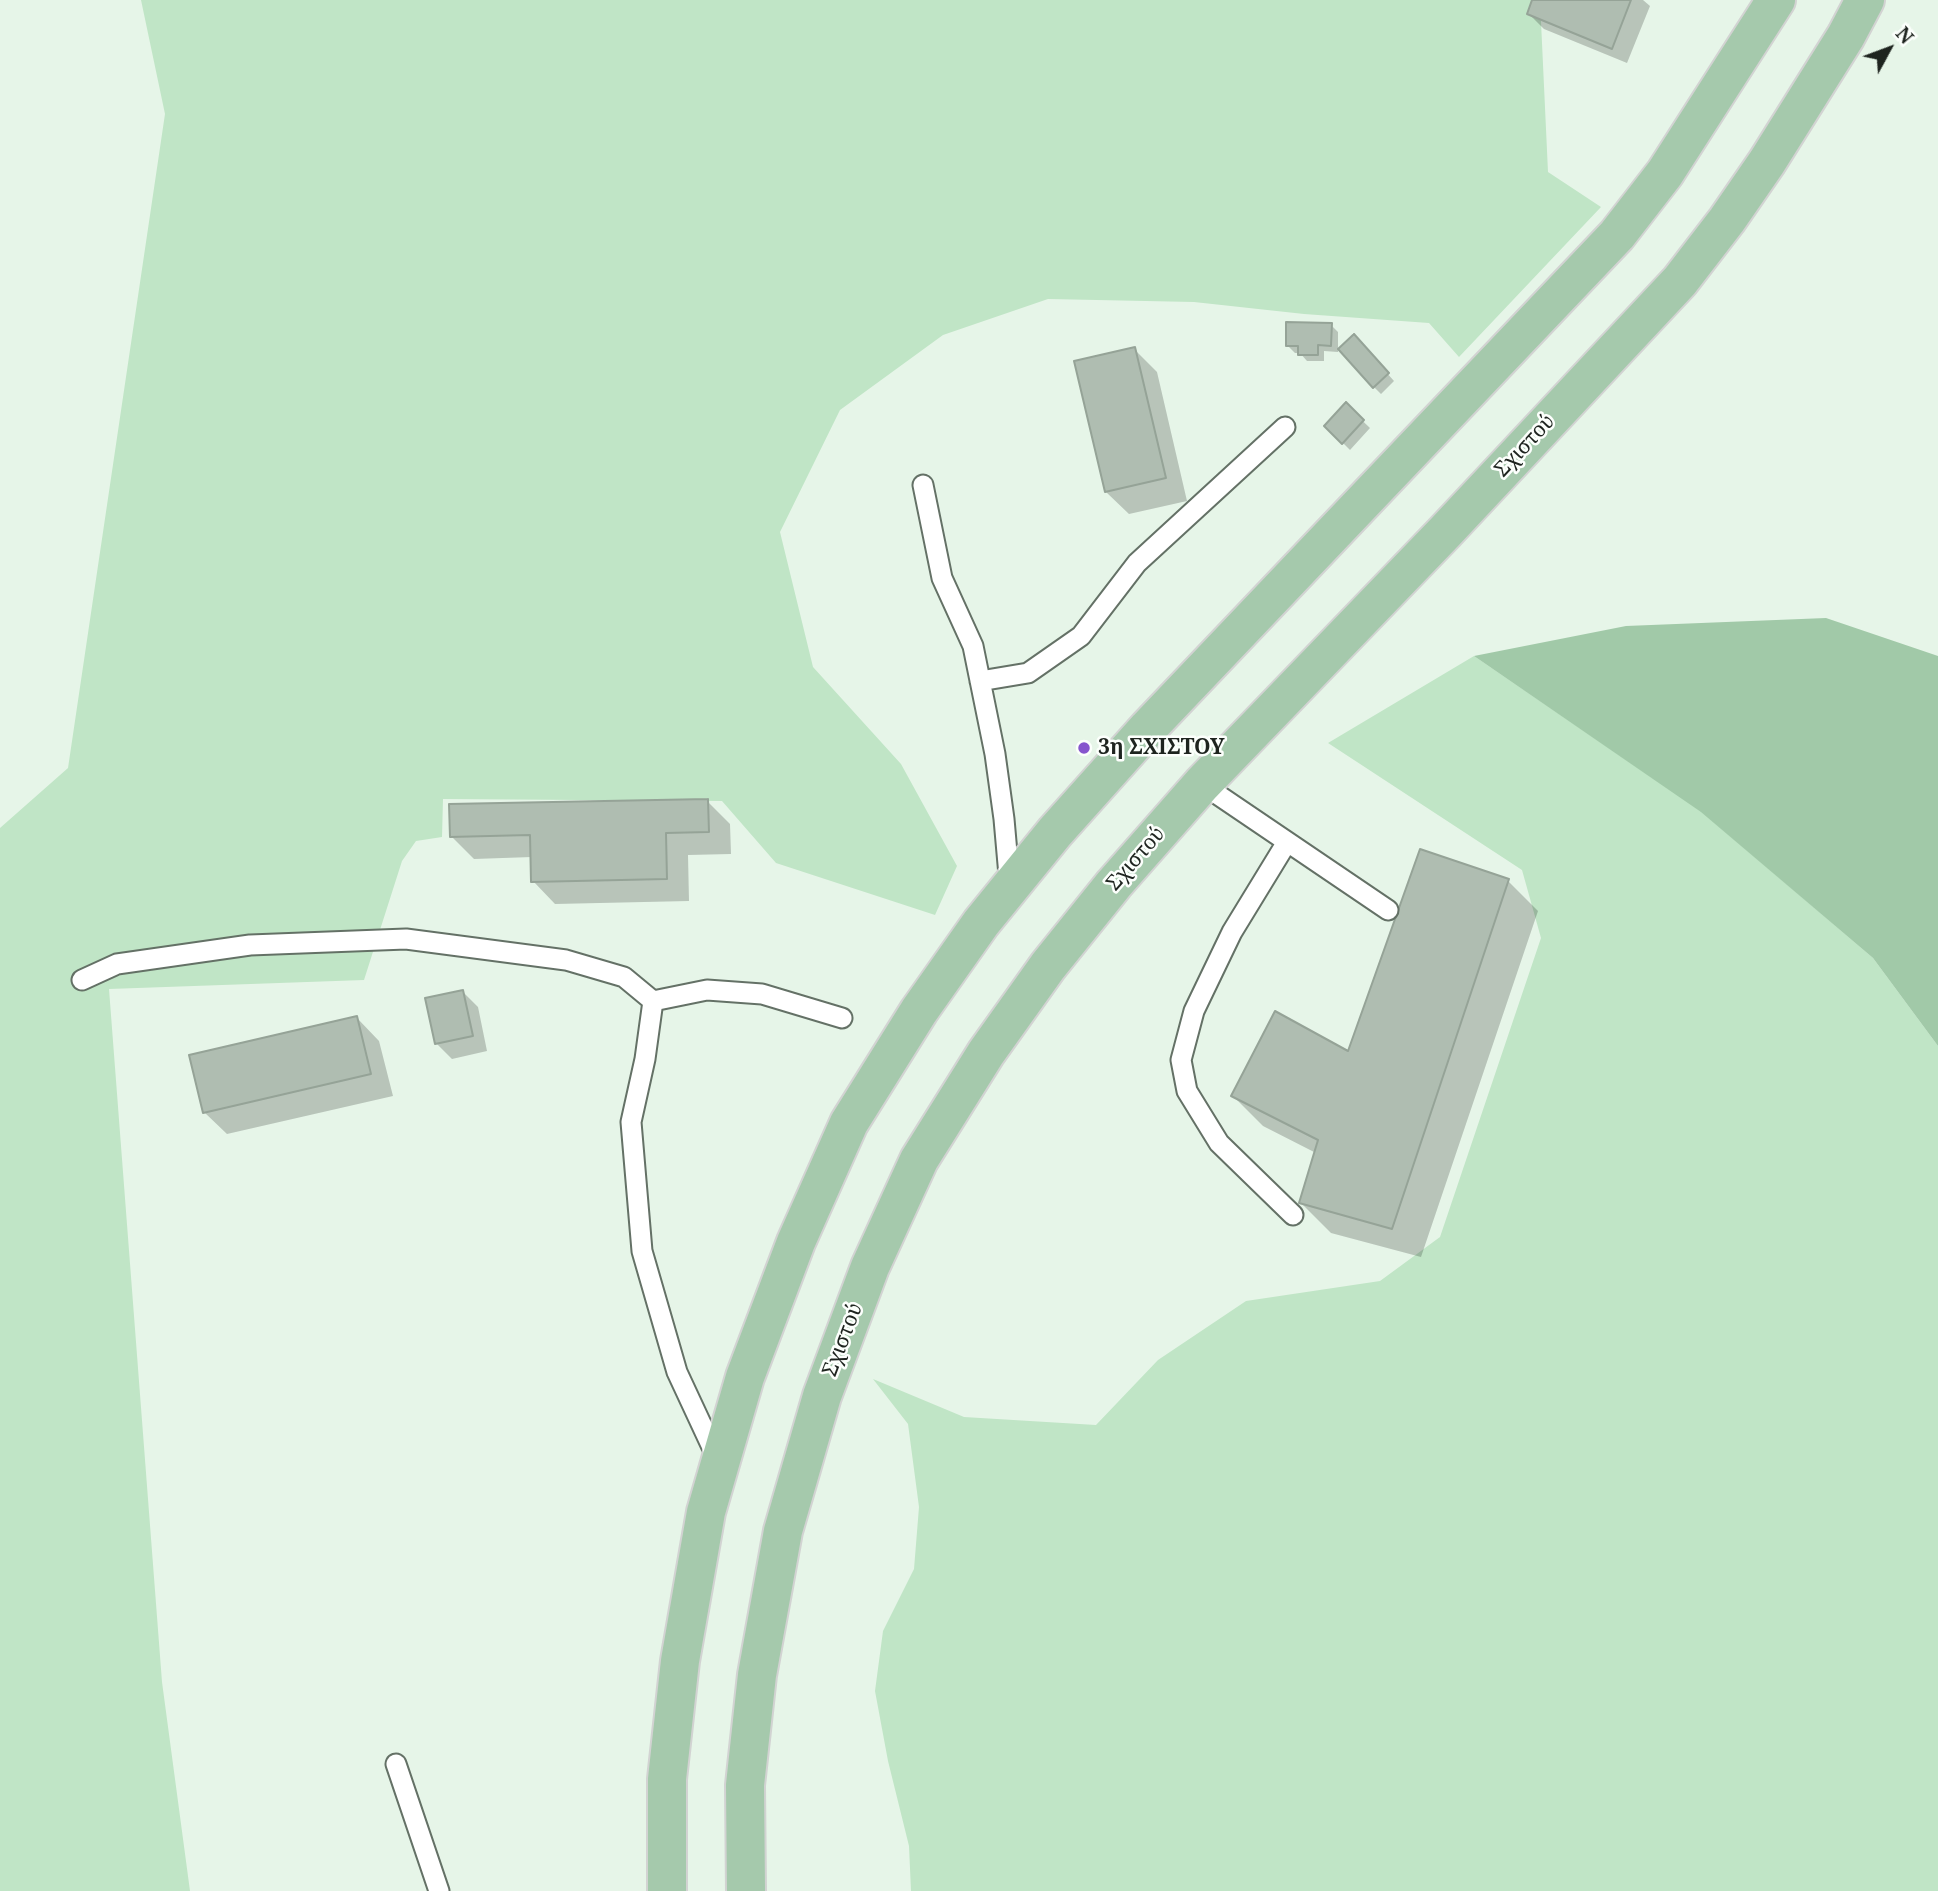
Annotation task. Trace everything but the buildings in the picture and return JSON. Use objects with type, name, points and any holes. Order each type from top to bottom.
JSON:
[{"type":"main road","points":[[667,1891],[667,1779],[680,1661],[705,1512],[745,1377],[796,1242],[849,1123],[919,1011],[981,923],[1055,832],[1148,728],[1617,235],[1672,162],[1776,0]]},
{"type":"main road","name":"Σχιστού","points":[[746,1891],[745,1785],[757,1675],[783,1531],[822,1396],[870,1267],[919,1160],[986,1053],[1056,956],[1114,884],[1202,784],[1446,532],[1680,281],[1767,162],[1846,36],[1865,0]]},
{"type":"lane","points":[[980,681],[1028,673],[1081,636],[1137,563],[1285,428]]},
{"type":"lane","points":[[923,485],[943,578],[973,646],[1000,793],[1010,888]]},
{"type":"lane","points":[[1202,784],[1388,910]]},
{"type":"lane","points":[[1287,842],[1232,932],[1194,1011],[1181,1060],[1187,1091],[1219,1143],[1293,1215]]},
{"type":"lane","points":[[82,980],[117,964],[250,945],[406,939],[566,960],[624,977],[653,1001]]},
{"type":"lane","points":[[653,1001],[707,990],[762,995],[842,1018]]},
{"type":"lane","points":[[653,1001],[645,1059],[631,1122],[642,1251],[677,1372],[720,1464]]},
{"type":"lane","points":[[396,1764],[439,1891]]},
{"type":"green space","points":[[141,0],[1540,0],[1548,172],[1601,207],[1459,357],[1429,323],[1304,314],[1194,302],[1048,299],[943,335],[840,410],[780,532],[813,667],[901,764],[957,866],[935,915],[776,863],[722,801],[443,799],[442,837],[416,841],[402,861],[364,980],[109,989],[162,1682],[190,1891],[0,1891],[0,828],[68,768],[165,114]]},
{"type":"green space","points":[[1826,618],[1938,656],[1938,1046],[1873,958],[1701,812],[1474,656],[1626,626]]},
{"type":"green space","points":[[1474,656],[1701,811],[1873,958],[1938,1046],[1938,1891],[911,1891],[909,1846],[888,1761],[875,1691],[883,1631],[914,1569],[919,1507],[908,1424],[873,1379],[964,1417],[1096,1425],[1158,1360],[1246,1301],[1380,1281],[1440,1237],[1541,938],[1522,870],[1328,743]]},
{"type":"place","name":"3η ΣΧΙΣΤΟΥ","points":[[1084,748]]}]
